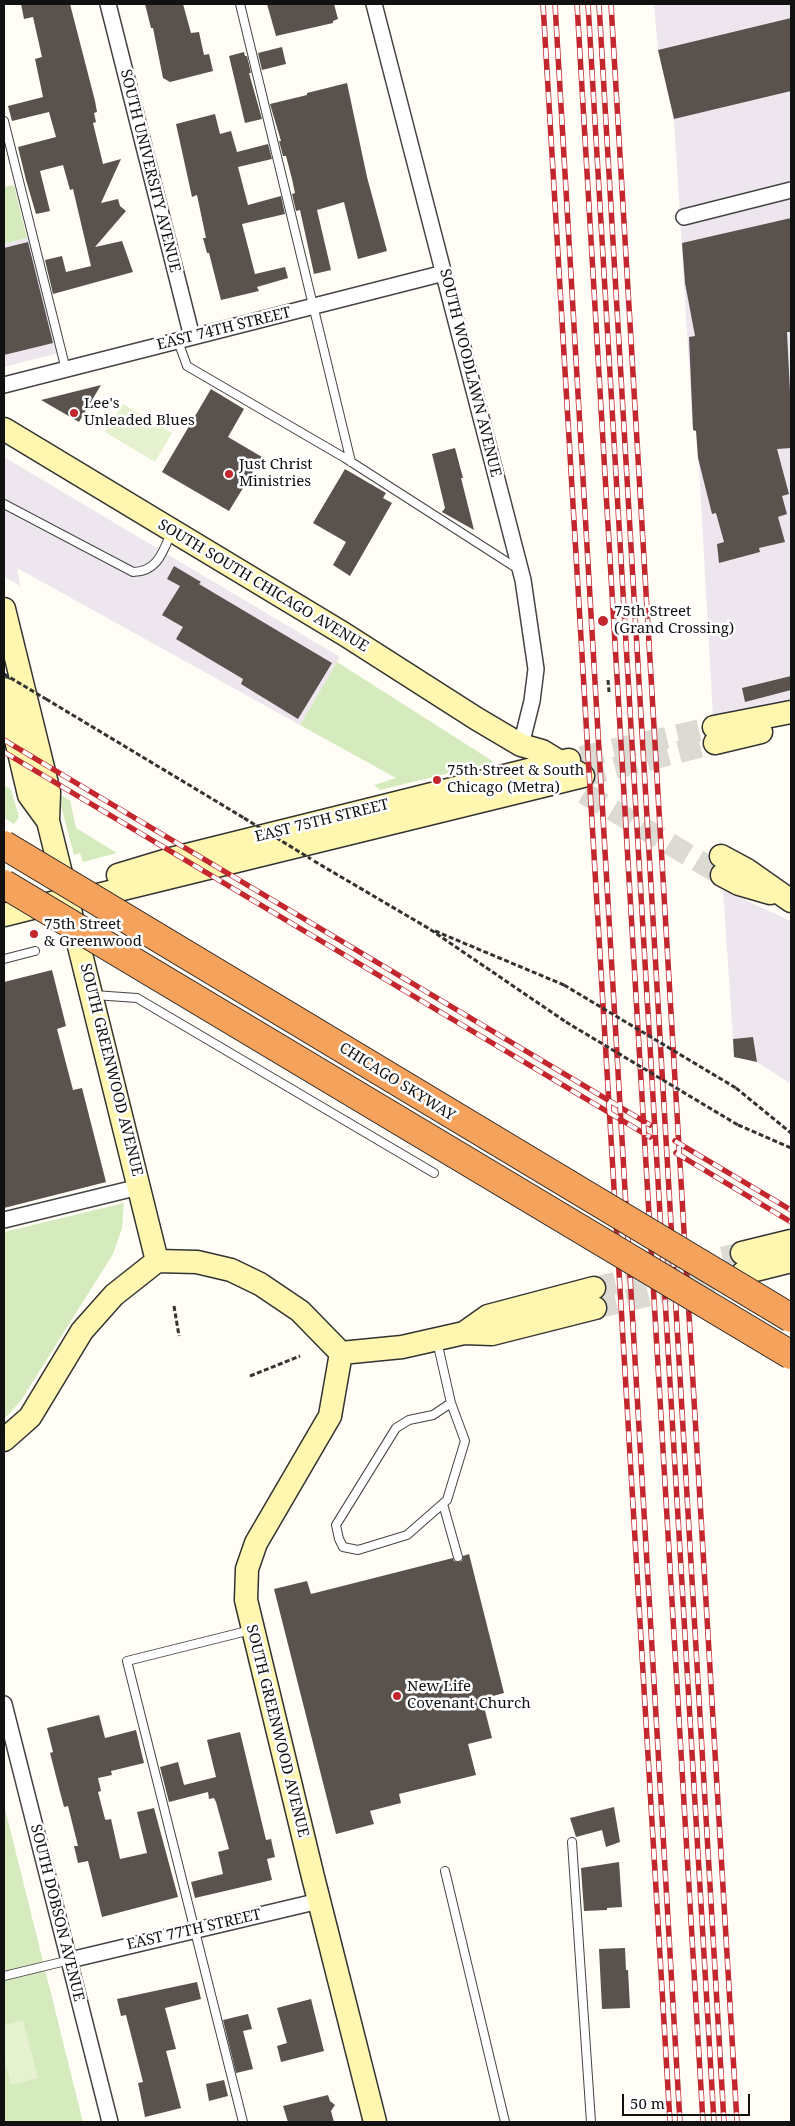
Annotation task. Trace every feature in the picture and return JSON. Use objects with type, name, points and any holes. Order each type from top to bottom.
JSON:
[{"type":"highway","name":"CHICAGO SKYWAY","points":[[4,845],[791,1318]]},
{"type":"highway","name":"CHICAGO SKYWAY","points":[[4,884],[791,1355]]},
{"type":"street","name":"SOUTH UNIVERSITY AVENUE","points":[[108,4],[185,339]]},
{"type":"street","name":"SOUTH WOODLAWN AVENUE","points":[[374,4],[520,570],[531,622],[536,669],[532,700],[521,745]]},
{"type":"street","points":[[684,217],[791,190]]},
{"type":"street","name":"EAST 74TH STREET","points":[[4,385],[444,273]]},
{"type":"street","name":"SOUTH SOUTH CHICAGO AVENUE","points":[[4,429],[344,634],[521,745],[534,763],[569,773]]},
{"type":"street","name":"SOUTH GREENWOOD AVENUE","points":[[4,609],[49,792],[48,821],[156,1261]]},
{"type":"street","name":"SOUTH GREENWOOD AVENUE","points":[[4,689],[29,795],[48,821]]},
{"type":"street","points":[[791,712],[715,735],[791,725]]},
{"type":"street","name":"EAST 75TH STREET","points":[[4,915],[68,899],[98,895],[569,773]]},
{"type":"street","points":[[721,866],[739,884],[787,899]]},
{"type":"street","points":[[4,1220],[139,1187]]},
{"type":"street","points":[[743,1263],[784,1260],[791,1241]]},
{"type":"street","points":[[4,1440],[30,1417],[82,1331],[114,1295],[156,1261],[197,1262],[238,1273],[260,1284],[300,1312],[341,1353],[402,1347],[436,1340],[464,1332],[488,1316],[594,1298]]},
{"type":"street","name":"SOUTH GREENWOOD AVENUE","points":[[341,1353],[330,1416],[256,1543],[247,1569],[246,1600],[375,2122]]},
{"type":"street","name":"SOUTH DOBSON AVENUE","points":[[4,1704],[110,2122]]},
{"type":"street","name":"EAST 77TH STREET","points":[[70,1960],[319,1901]]},
{"type":"lane","points":[[240,4],[315,306],[351,462]]},
{"type":"lane","points":[[4,121],[66,370]]},
{"type":"lane","points":[[185,339],[187,366],[351,462],[520,570]]},
{"type":"lane","points":[[4,504],[133,572],[142,572],[156,564],[172,531]]},
{"type":"lane","points":[[4,959],[35,951]]},
{"type":"lane","points":[[92,994],[137,998],[434,1173]]},
{"type":"lane","points":[[436,1340],[451,1403],[465,1441],[447,1500],[407,1535],[358,1550],[344,1547],[339,1539],[336,1525],[396,1428],[409,1420],[433,1415],[451,1403]]},
{"type":"lane","points":[[442,1504],[458,1557]]},
{"type":"lane","points":[[243,2122],[127,1661],[253,1630]]},
{"type":"lane","points":[[572,1842],[591,2122]]},
{"type":"lane","points":[[445,1871],[505,2122]]},
{"type":"lane","points":[[4,1976],[70,1960]]},
{"type":"path","points":[[4,674],[428,928],[566,1022],[738,1125],[791,1148]]},
{"type":"path","points":[[608,680],[609,692]]},
{"type":"path","points":[[428,928],[564,985],[736,1088],[791,1132]]},
{"type":"path","points":[[174,1306],[178,1336]]},
{"type":"path","points":[[250,1376],[300,1356]]},
{"type":"shaded area","points":[[654,4],[791,4],[791,700],[746,711],[713,716],[698,449],[696,431],[693,430],[674,119],[658,50]]},
{"type":"shaded area","points":[[32,237],[62,352],[4,367],[4,244]]},
{"type":"shaded area","points":[[4,457],[340,657],[300,725],[17,568],[20,586],[5,577]]},
{"type":"shaded area","points":[[723,890],[791,921],[791,1084],[757,1062],[753,1037],[733,1039]]},
{"type":"green space","points":[[14,185],[27,238],[4,244],[4,187]]},
{"type":"green space","points":[[123,404],[172,433],[155,462],[105,432]]},
{"type":"green space","points":[[337,662],[494,762],[380,790],[374,785],[396,778],[300,725]]},
{"type":"green space","points":[[4,785],[11,790],[19,817],[14,824],[4,818]]},
{"type":"green space","points":[[58,794],[70,800],[76,828],[117,853],[83,862],[80,853],[74,855]]},
{"type":"green space","points":[[124,1203],[122,1228],[113,1254],[20,1402],[4,1419],[4,1232]]},
{"type":"green space","points":[[4,1805],[83,2122],[4,2122]]},
{"type":"green space","points":[[23,2020],[38,2078],[11,2085],[4,2056],[4,2025]]},
{"type":"building","points":[[21,4],[70,4],[95,101],[97,112],[94,113],[96,122],[93,123],[103,164],[121,159],[101,203],[118,199],[120,206],[126,211],[95,247],[122,241],[133,272],[53,294],[45,260],[62,256],[66,272],[91,266],[73,189],[70,190],[63,165],[40,171],[50,211],[36,214],[26,180],[18,147],[56,137],[49,112],[12,121],[8,106],[43,97],[35,59],[42,57],[33,17],[24,19]]},
{"type":"building","points":[[145,4],[183,4],[191,33],[199,32],[204,55],[209,54],[213,71],[170,82],[163,78],[153,28],[151,28]]},
{"type":"building","points":[[267,4],[334,4],[338,19],[333,21],[333,23],[276,36]]},
{"type":"building","points":[[791,18],[791,91],[674,119],[658,50]]},
{"type":"building","points":[[282,47],[286,64],[262,70],[258,53]]},
{"type":"building","points":[[244,52],[245,56],[247,56],[251,73],[249,73],[262,119],[245,123],[229,56]]},
{"type":"building","points":[[347,83],[367,177],[387,251],[358,259],[344,202],[317,210],[331,270],[314,274],[300,210],[296,211],[292,194],[295,193],[292,179],[286,156],[283,156],[279,141],[281,141],[270,104]]},
{"type":"building","points":[[215,114],[220,134],[231,131],[237,152],[268,144],[272,159],[238,167],[248,205],[281,196],[285,214],[242,224],[255,274],[285,267],[288,278],[257,287],[259,291],[221,300],[209,253],[207,253],[203,238],[206,238],[197,195],[192,197],[176,124]]},
{"type":"building","points":[[791,218],[791,332],[787,332],[791,390],[791,448],[777,449],[789,494],[782,496],[787,514],[778,517],[785,542],[759,548],[760,552],[719,563],[717,544],[724,542],[716,513],[712,514],[698,458],[696,431],[693,430],[689,337],[695,336],[685,283],[682,243]]},
{"type":"building","points":[[28,242],[53,343],[4,355],[4,248]]},
{"type":"building","name":"Lee's Unleaded Blues","points":[[101,385],[79,422],[41,400]]},
{"type":"building","points":[[211,389],[244,409],[228,437],[262,457],[229,511],[162,472]]},
{"type":"building","points":[[455,448],[474,530],[442,512],[445,508],[432,454]]},
{"type":"building","points":[[345,469],[386,493],[383,498],[392,503],[350,576],[333,565],[346,542],[313,523]]},
{"type":"building","points":[[174,566],[201,582],[199,584],[332,663],[298,719],[241,684],[243,679],[176,639],[183,627],[162,615],[180,586],[167,579]]},
{"type":"building","points":[[791,676],[791,690],[745,702],[742,688]]},
{"type":"building","points":[[52,970],[66,1026],[57,1029],[73,1090],[82,1088],[106,1182],[4,1208],[4,982]]},
{"type":"building","points":[[753,1037],[757,1062],[734,1057],[733,1039]]},
{"type":"building","name":"New Life Covenant Church","points":[[469,1554],[504,1693],[482,1699],[492,1738],[468,1744],[476,1775],[399,1794],[401,1803],[370,1811],[374,1824],[336,1834],[274,1589],[307,1581],[311,1594],[453,1558],[454,1561],[459,1562],[462,1561],[463,1556]]},
{"type":"building","points":[[99,1715],[105,1738],[136,1730],[144,1763],[111,1771],[112,1775],[98,1778],[101,1791],[98,1792],[105,1819],[111,1819],[120,1859],[147,1853],[137,1812],[154,1808],[178,1897],[102,1917],[88,1861],[78,1863],[74,1846],[78,1846],[68,1806],[64,1807],[59,1788],[50,1753],[53,1752],[47,1728]]},
{"type":"building","points":[[240,1732],[266,1840],[271,1839],[275,1857],[267,1859],[272,1880],[195,1898],[191,1882],[223,1874],[218,1852],[229,1849],[214,1798],[209,1799],[208,1792],[169,1802],[160,1767],[178,1762],[184,1785],[216,1777],[207,1740]]},
{"type":"building","points":[[614,1807],[620,1842],[606,1847],[602,1830],[576,1837],[570,1818]]},
{"type":"building","points":[[619,1862],[622,1907],[584,1911],[581,1868]]},
{"type":"building","points":[[625,1948],[630,2008],[602,2009],[599,1949]]},
{"type":"building","points":[[197,1982],[201,1999],[165,2008],[176,2049],[166,2051],[181,2108],[145,2117],[138,2083],[143,2082],[126,2015],[121,2016],[117,1999]]},
{"type":"building","points":[[311,1999],[324,2051],[281,2062],[277,2046],[287,2043],[277,2008]]},
{"type":"building","points":[[248,2014],[252,2029],[243,2031],[253,2069],[236,2073],[223,2020]]},
{"type":"building","points":[[224,2080],[228,2096],[209,2101],[206,2084]]},
{"type":"building","points":[[328,2095],[330,2101],[335,2105],[331,2111],[334,2122],[288,2122],[283,2106]]},
{"type":"tunnel","points":[[581,757],[714,727]]},
{"type":"tunnel","points":[[583,776],[715,743]]},
{"type":"tunnel","points":[[584,793],[722,875]]},
{"type":"tunnel","points":[[594,1288],[742,1253]]},
{"type":"tunnel","points":[[595,1308],[735,1275]]},
{"type":"railway","points":[[543,4],[670,2122]]},
{"type":"railway","points":[[555,4],[680,2122]]},
{"type":"railway","points":[[577,4],[703,2122]]},
{"type":"railway","points":[[588,4],[714,2122]]},
{"type":"railway","points":[[599,4],[724,2122]]},
{"type":"railway","points":[[611,4],[737,2122]]},
{"type":"railway","points":[[4,740],[650,1125]]},
{"type":"railway","points":[[4,752],[650,1137]]},
{"type":"railway","points":[[675,1141],[791,1210]]},
{"type":"railway","points":[[676,1153],[791,1222]]},
{"type":"place","name":"Lee's Unleaded Blues","points":[[74,413]]},
{"type":"place","name":"Just Christ Ministries","points":[[229,474]]},
{"type":"place","name":"75th Street (Grand Crossing)","points":[[603,621]]},
{"type":"place","name":"75th Street & South Chicago (Metra)","points":[[437,780]]},
{"type":"place","name":"75th Street & Greenwood","points":[[34,934]]},
{"type":"place","name":"New Life Covenant Church","points":[[397,1696]]}]
